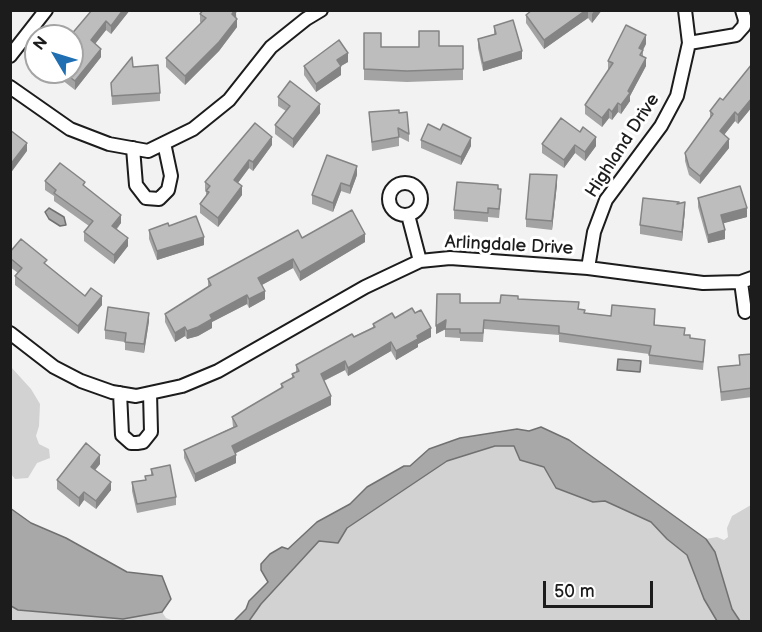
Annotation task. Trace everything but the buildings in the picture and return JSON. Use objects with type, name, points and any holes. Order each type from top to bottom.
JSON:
[{"type":"street","points":[[10,56],[46,10]]},
{"type":"street","points":[[10,87],[70,129],[109,144],[148,151],[193,129],[229,100],[271,47],[321,10]]},
{"type":"street","name":"Highland Drive","points":[[588,268],[594,232],[606,200],[661,126],[672,106],[686,63],[689,43],[685,10]]},
{"type":"street","points":[[689,43],[736,35],[746,20],[742,10]]},
{"type":"street","points":[[133,148],[135,185],[146,198],[159,199],[168,190],[171,176],[164,143]]},
{"type":"street","points":[[408,215],[420,261]]},
{"type":"street","name":"Arlingdale Drive","points":[[10,333],[54,367],[81,381],[136,396],[182,386],[218,370],[365,287],[420,261],[450,258],[588,268],[703,284],[746,280]]},
{"type":"street","points":[[746,280],[746,312]]},
{"type":"street","points":[[120,393],[122,435],[126,440],[137,443],[143,442],[151,432],[150,393]]},
{"type":"shaded area","points":[[49,208],[64,217],[66,225],[60,226],[49,219],[45,212]]},
{"type":"shaded area","points":[[618,359],[641,361],[640,372],[617,370]]},
{"type":"shaded area","points":[[11,367],[31,389],[40,404],[36,436],[39,444],[49,449],[50,458],[37,463],[28,478],[15,479],[11,474]]},
{"type":"shaded area","points":[[541,427],[569,440],[706,539],[715,552],[732,609],[740,621],[717,621],[704,599],[687,555],[651,522],[605,501],[593,502],[556,488],[544,467],[520,460],[514,446],[495,446],[447,461],[347,528],[338,543],[319,541],[261,604],[249,621],[234,621],[246,609],[249,601],[268,582],[261,570],[261,564],[270,554],[282,547],[288,549],[317,522],[350,504],[367,487],[404,466],[410,466],[429,449],[460,438],[517,429],[529,431]]},
{"type":"shaded area","points":[[495,446],[514,446],[520,460],[544,467],[556,488],[593,502],[605,501],[651,522],[687,555],[704,599],[717,621],[249,622],[261,604],[319,541],[338,543],[347,528],[447,461]]},
{"type":"shaded area","points":[[751,505],[751,621],[740,621],[732,609],[715,552],[706,539],[717,537],[724,540],[728,537],[727,528],[732,516]]},
{"type":"shaded area","points":[[10,508],[31,523],[66,538],[127,572],[162,576],[171,599],[162,612],[123,619],[18,610],[11,606]]},
{"type":"shaded area","points":[[10,606],[18,610],[123,619],[162,612],[166,618],[174,621],[11,621]]}]
